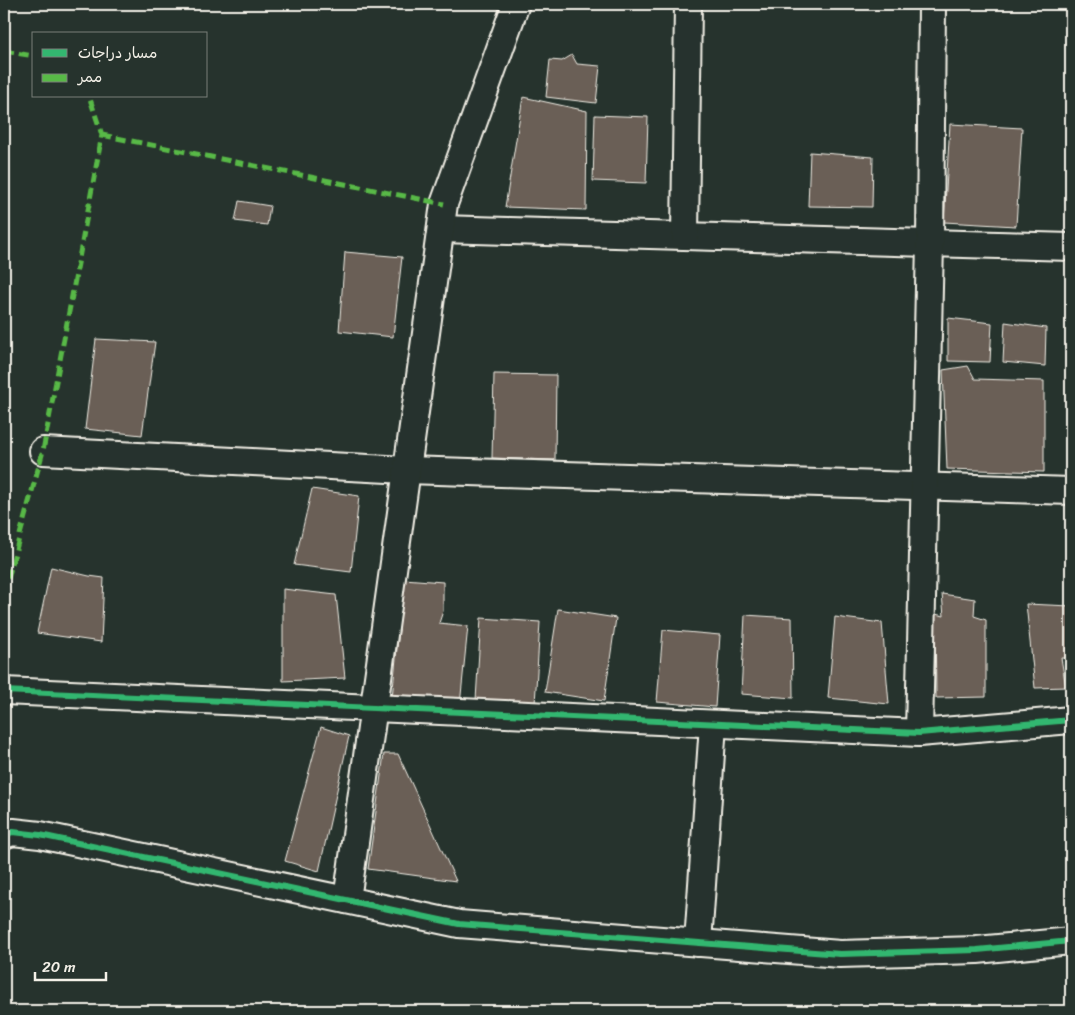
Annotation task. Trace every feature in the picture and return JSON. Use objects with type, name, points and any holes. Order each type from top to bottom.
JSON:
[{"type":"street","points":[[348,900],[444,204],[516,4]]},
{"type":"street","points":[[685,236],[688,4]]},
{"type":"street","points":[[919,733],[930,243],[932,4]]},
{"type":"street","points":[[441,229],[1071,247]]},
{"type":"street","points":[[42,451],[407,470],[1071,491]]},
{"type":"street","points":[[4,691],[919,733],[1071,720]]},
{"type":"street","points":[[698,943],[713,724]]},
{"type":"street","points":[[4,835],[13,832],[40,834],[459,924],[840,954],[977,950],[1071,940]]},
{"type":"building","points":[[572,55],[577,64],[600,66],[596,103],[546,97],[550,60],[562,61]]},
{"type":"building","points":[[523,97],[587,111],[586,210],[505,207]]},
{"type":"building","points":[[595,115],[648,117],[646,183],[593,181]]},
{"type":"building","points":[[950,124],[1022,128],[1016,226],[944,222]]},
{"type":"building","points":[[810,152],[873,157],[872,207],[808,206]]},
{"type":"building","points":[[239,201],[270,206],[267,225],[235,221]]},
{"type":"building","points":[[345,252],[402,257],[393,337],[339,331]]},
{"type":"building","points":[[948,318],[992,323],[990,362],[948,361]]},
{"type":"building","points":[[1005,322],[1046,328],[1045,366],[1003,362]]},
{"type":"building","points":[[96,339],[155,342],[142,435],[85,429]]},
{"type":"building","points":[[968,366],[975,379],[1044,381],[1044,472],[947,469],[943,370]]},
{"type":"building","points":[[494,374],[556,375],[555,460],[492,458]]},
{"type":"building","points":[[312,489],[359,496],[351,572],[294,565]]},
{"type":"building","points":[[51,567],[104,578],[101,642],[37,633]]},
{"type":"building","points":[[404,579],[443,582],[443,611],[439,623],[468,626],[460,705],[392,698]]},
{"type":"building","points":[[283,589],[336,595],[345,678],[283,681]]},
{"type":"building","points":[[942,594],[975,599],[974,616],[986,620],[986,697],[936,698],[935,614],[944,616]]},
{"type":"building","points":[[1026,604],[1071,606],[1071,658],[1061,658],[1066,687],[1035,688]]},
{"type":"building","points":[[558,609],[616,618],[604,701],[545,692]]},
{"type":"building","points":[[745,615],[792,618],[793,698],[741,694]]},
{"type":"building","points":[[835,617],[882,623],[889,704],[828,698]]},
{"type":"building","points":[[481,618],[540,622],[535,704],[476,700]]},
{"type":"building","points":[[663,630],[720,635],[715,707],[657,702]]},
{"type":"building","points":[[321,727],[349,736],[319,871],[285,861]]},
{"type":"building","points":[[384,754],[398,754],[456,881],[368,869]]},
{"type":"marked path","points":[[4,51],[32,56]]},
{"type":"marked path","points":[[4,593],[43,451],[102,135],[90,98]]},
{"type":"marked path","points":[[102,135],[444,204]]},
{"type":"cycle path","points":[[4,691],[919,733],[1071,720]]},
{"type":"cycle path","points":[[4,835],[13,832],[40,835],[459,924],[840,954],[977,950],[1071,941]]}]
